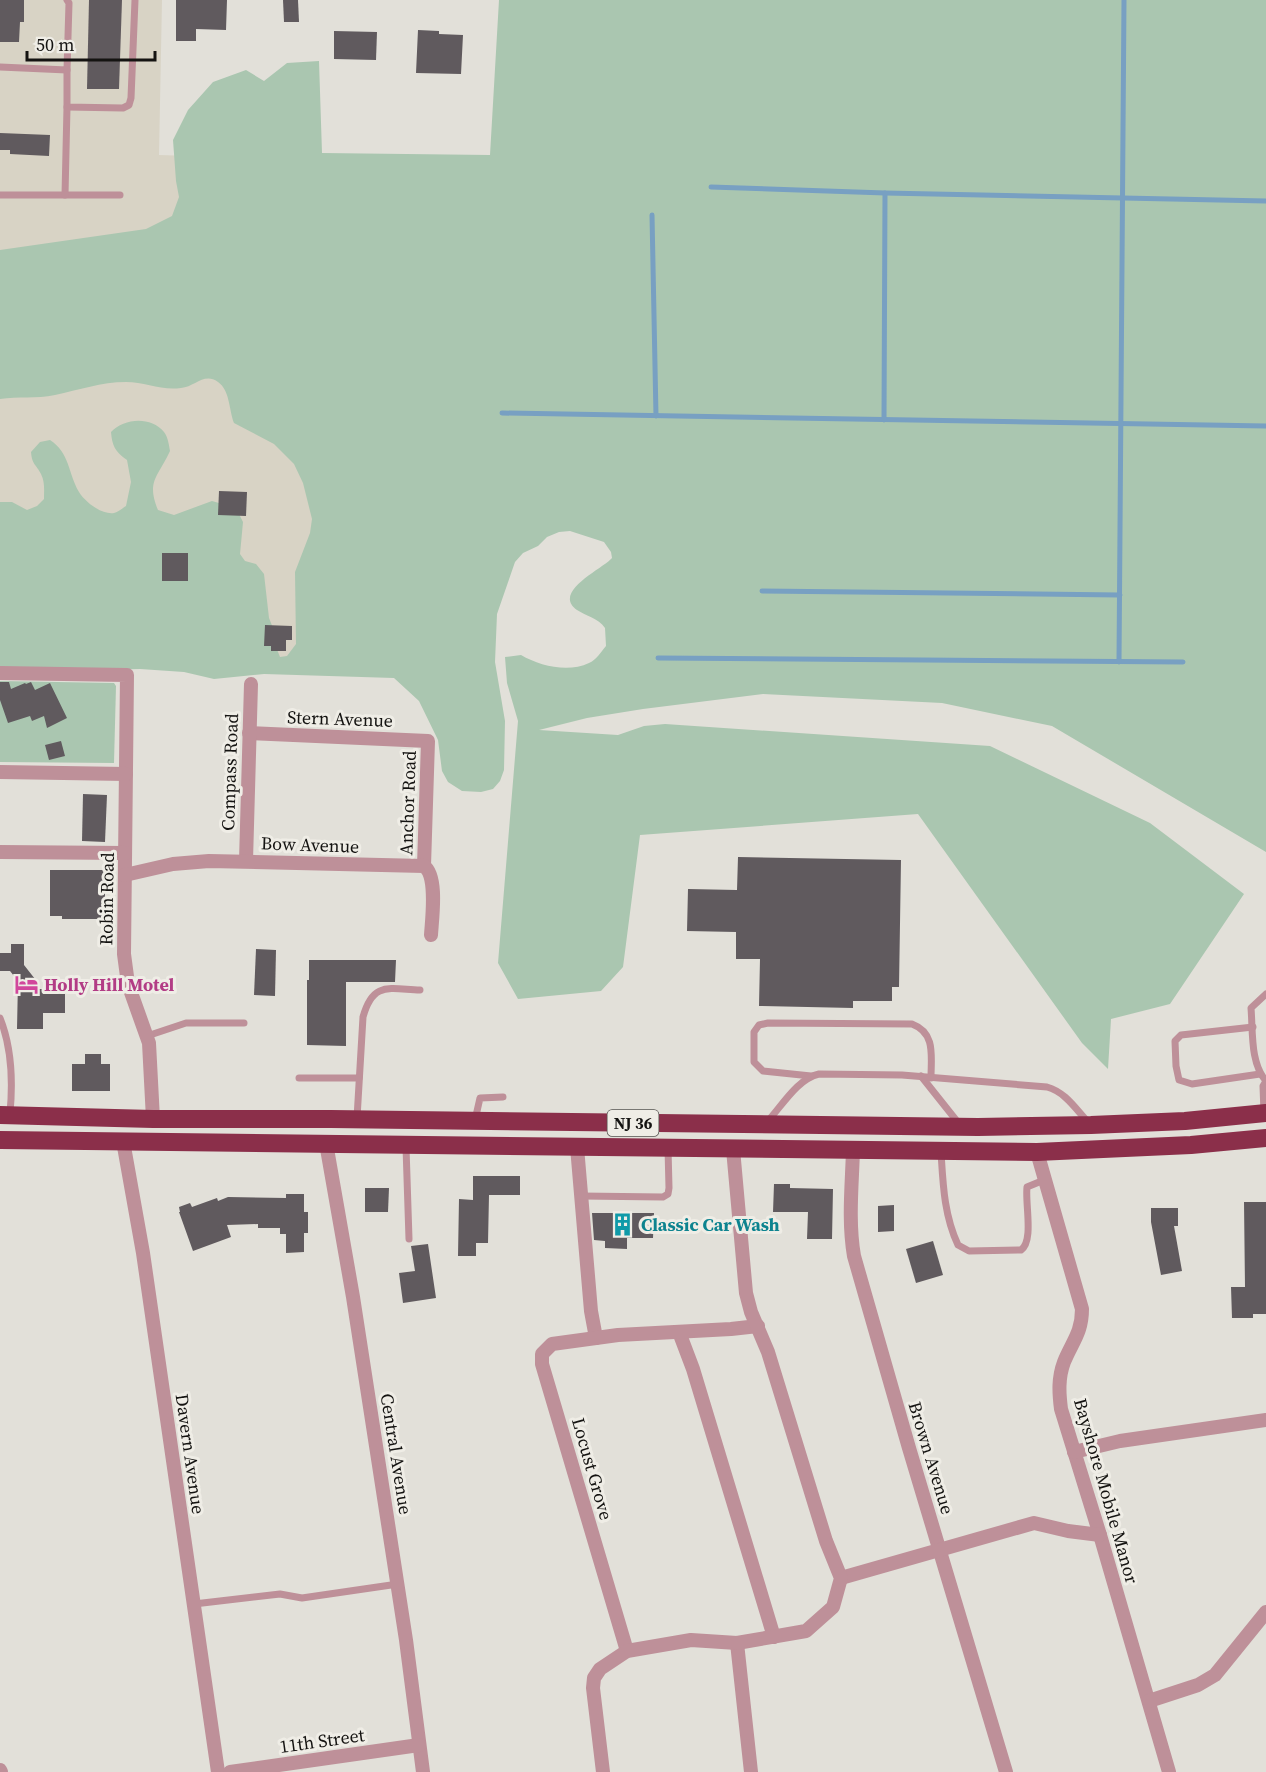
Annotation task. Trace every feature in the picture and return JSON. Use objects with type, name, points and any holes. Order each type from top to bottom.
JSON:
[{"type":"highway","name":"NJ 36","points":[[5,1115],[153,1119],[475,1120],[962,1127],[1185,1121],[1265,1113]]},
{"type":"highway","name":"NJ 36","points":[[0,1140],[1038,1152],[1191,1145],[1266,1138]]},
{"type":"street","name":"Robin Road","points":[[0,673],[127,675],[125,969],[151,1053],[153,1119]]},
{"type":"street","name":"Compass Road","points":[[246,861],[251,684]]},
{"type":"street","name":"Stern Avenue","points":[[249,733],[428,741]]},
{"type":"street","name":"Anchor Road","points":[[424,866],[428,741]]},
{"type":"street","points":[[0,772],[126,774]]},
{"type":"street","points":[[0,852],[125,853]]},
{"type":"street","name":"Bow Avenue","points":[[125,875],[188,862],[246,861],[424,866]]},
{"type":"street","points":[[424,866],[431,872],[431,935]]},
{"type":"street","name":"Davern Avenue","points":[[123,1141],[143,1253],[218,1772]]},
{"type":"street","name":"Central Avenue","points":[[326,1143],[353,1297],[398,1584],[423,1772]]},
{"type":"street","points":[[577,1147],[591,1311],[596,1338]]},
{"type":"street","points":[[603,1772],[593,1688],[594,1678],[600,1669],[627,1651],[691,1640],[737,1643],[806,1631],[834,1607],[841,1578],[826,1541],[768,1352],[751,1312],[746,1293],[733,1149]]},
{"type":"street","name":"Brown Avenue","points":[[853,1150],[851,1242],[854,1256],[1006,1772]]},
{"type":"street","name":"Bayshore Mobile Manor","points":[[1038,1152],[1082,1309],[1082,1323],[1078,1336],[1064,1364],[1059,1393],[1061,1409],[1169,1772]]},
{"type":"street","name":"Locust Grove","points":[[627,1651],[542,1364],[542,1354],[552,1344],[596,1338],[758,1326]]},
{"type":"street","points":[[679,1332],[693,1369],[774,1636]]},
{"type":"street","points":[[1074,1452],[1120,1441],[1266,1420]]},
{"type":"street","points":[[841,1578],[1034,1523],[1100,1535]]},
{"type":"street","points":[[1149,1701],[1207,1681],[1266,1612]]},
{"type":"street","points":[[737,1643],[751,1772]]},
{"type":"street","name":"11th Street","points":[[230,1772],[418,1745]]},
{"type":"lane","points":[[65,195],[69,3],[67,0]]},
{"type":"lane","points":[[67,107],[123,108],[129,105],[135,0]]},
{"type":"lane","points":[[0,67],[67,70]]},
{"type":"lane","points":[[0,195],[120,195]]},
{"type":"lane","points":[[357,1119],[363,1017],[368,1001],[375,992],[388,989],[420,990]]},
{"type":"lane","points":[[1265,1113],[1263,1086],[1266,1081],[1260,1074],[1255,1054],[1251,1008],[1266,994]]},
{"type":"lane","points":[[0,1018],[7,1036],[12,1088],[5,1115]]},
{"type":"lane","points":[[147,1036],[186,1023],[244,1023]]},
{"type":"lane","points":[[932,1077],[928,1033],[912,1024],[768,1023],[759,1025],[754,1032],[754,1062],[763,1071],[811,1076],[819,1074],[932,1077],[1056,1089],[1091,1125]]},
{"type":"lane","points":[[1253,1027],[1181,1035],[1175,1041],[1176,1066],[1179,1080],[1192,1084],[1260,1074]]},
{"type":"lane","points":[[765,1124],[801,1083],[811,1076]]},
{"type":"lane","points":[[921,1077],[962,1127]]},
{"type":"lane","points":[[299,1078],[359,1078]]},
{"type":"lane","points":[[475,1120],[480,1098],[503,1097]]},
{"type":"lane","points":[[406,1144],[409,1239]]},
{"type":"lane","points":[[581,1196],[663,1197],[668,1194],[669,1188],[668,1148]]},
{"type":"lane","points":[[941,1151],[948,1218],[958,1245],[969,1251],[1021,1250],[1026,1247],[1029,1239],[1027,1187],[1044,1180]]},
{"type":"lane","points":[[194,1604],[280,1594],[302,1598],[398,1584]]},
{"type":"shaded area","points":[[0,0],[162,0],[159,155],[191,156],[189,272],[0,269]]},
{"type":"shaded area","points":[[0,274],[315,390],[309,662],[0,655]]},
{"type":"green space","points":[[499,0],[1266,0],[1266,852],[1052,726],[942,703],[763,694],[587,718],[539,730],[618,735],[644,726],[665,724],[990,746],[1150,823],[1244,894],[1170,1004],[1111,1019],[1108,1069],[1082,1043],[918,814],[640,835],[623,967],[601,991],[518,999],[498,963],[518,721],[507,683],[505,657],[521,655],[545,665],[572,668],[592,662],[598,656],[606,646],[605,628],[595,619],[577,610],[571,603],[570,596],[582,581],[612,558],[604,542],[570,531],[559,532],[523,553],[515,562],[497,614],[495,662],[505,721],[504,770],[500,781],[493,789],[481,792],[462,791],[448,782],[442,771],[438,740],[419,701],[394,678],[264,674],[214,679],[184,672],[140,669],[0,672],[0,502],[12,502],[27,510],[37,506],[44,499],[43,480],[33,462],[31,452],[40,442],[50,440],[57,445],[65,457],[75,485],[85,500],[99,510],[114,513],[126,506],[131,482],[127,460],[115,448],[111,432],[123,424],[138,421],[152,423],[159,427],[166,436],[170,451],[153,485],[158,510],[174,515],[212,501],[236,508],[243,522],[240,554],[245,561],[256,564],[264,574],[269,618],[277,638],[276,647],[280,657],[287,656],[296,644],[295,572],[310,533],[312,519],[303,483],[294,464],[274,444],[234,423],[225,390],[213,379],[204,379],[186,387],[174,389],[133,382],[117,382],[48,396],[0,399],[0,250],[146,229],[172,216],[179,197],[173,140],[188,110],[213,82],[246,70],[264,81],[287,63],[319,61],[322,153],[490,155]]},
{"type":"green space","points":[[0,681],[114,683],[116,686],[114,763],[0,762]]},
{"type":"building","points":[[0,0],[24,0],[24,22],[20,22],[19,42],[0,42]]},
{"type":"building","points":[[89,0],[122,0],[119,89],[87,89]]},
{"type":"building","points":[[176,0],[227,0],[226,30],[196,29],[196,41],[176,41]]},
{"type":"building","points":[[283,0],[298,0],[299,22],[284,22]]},
{"type":"building","points":[[418,30],[463,35],[461,74],[416,73]]},
{"type":"building","points":[[334,31],[377,32],[376,60],[334,59]]},
{"type":"building","points":[[0,133],[50,135],[49,156],[10,154],[10,150],[0,150]]},
{"type":"building","points":[[219,491],[247,492],[246,516],[218,515]]},
{"type":"building","points":[[162,553],[188,553],[188,581],[162,581]]},
{"type":"building","points":[[265,625],[292,626],[292,640],[286,640],[286,651],[271,651],[271,646],[264,646]]},
{"type":"building","points":[[0,682],[9,682],[11,689],[31,682],[35,690],[50,683],[67,718],[47,728],[44,716],[32,721],[30,716],[8,723],[0,700]]},
{"type":"building","points":[[61,741],[65,756],[49,760],[45,745]]},
{"type":"building","points":[[83,794],[107,795],[105,842],[82,841]]},
{"type":"building","points":[[738,857],[901,860],[899,987],[892,987],[892,1001],[853,1001],[853,1008],[759,1006],[760,959],[736,959],[736,932],[687,931],[688,889],[737,890]]},
{"type":"building","points":[[50,870],[105,870],[105,919],[62,919],[62,916],[50,916]]},
{"type":"building","name":"Holly Hill Motel","points":[[11,944],[24,944],[24,965],[35,979],[35,989],[43,989],[43,994],[65,994],[65,1013],[43,1013],[43,1029],[17,1029],[18,981],[10,971],[0,971],[0,953],[11,953]]},
{"type":"building","points":[[256,949],[276,950],[275,996],[254,995]]},
{"type":"building","points":[[309,960],[396,960],[395,982],[346,982],[346,1046],[307,1045]]},
{"type":"building","points":[[85,1054],[101,1054],[101,1064],[110,1064],[110,1091],[72,1091],[72,1064],[85,1064]]},
{"type":"building","points":[[473,1176],[520,1176],[520,1195],[489,1195],[488,1243],[476,1243],[476,1256],[458,1256],[459,1199],[473,1200]]},
{"type":"building","points":[[774,1184],[790,1184],[790,1188],[833,1189],[832,1239],[807,1239],[808,1212],[773,1212]]},
{"type":"building","points":[[365,1188],[389,1188],[388,1212],[365,1212]]},
{"type":"building","points":[[286,1194],[304,1194],[304,1212],[308,1212],[308,1233],[304,1233],[304,1252],[286,1253],[286,1234],[280,1234],[280,1228],[258,1228],[258,1224],[227,1225],[231,1237],[193,1251],[179,1207],[190,1203],[192,1207],[217,1198],[218,1201],[228,1197],[286,1198]]},
{"type":"building","points":[[1244,1202],[1266,1202],[1266,1314],[1253,1314],[1253,1318],[1232,1318],[1231,1287],[1245,1287]]},
{"type":"building","points":[[894,1205],[894,1231],[878,1232],[878,1206]]},
{"type":"building","points":[[1151,1208],[1178,1208],[1178,1226],[1174,1226],[1182,1271],[1161,1275],[1151,1222]]},
{"type":"building","name":"Classic Car Wash","points":[[592,1213],[654,1213],[653,1238],[627,1238],[627,1249],[605,1248],[605,1241],[594,1240]]},
{"type":"building","points":[[933,1241],[943,1275],[916,1283],[906,1249]]},
{"type":"building","points":[[428,1244],[436,1298],[403,1303],[399,1273],[415,1271],[411,1246]]},
{"type":"waterway","points":[[1119,662],[1124,0]]},
{"type":"waterway","points":[[711,187],[1266,201]]},
{"type":"waterway","points":[[884,420],[885,193]]},
{"type":"waterway","points":[[652,215],[656,416]]},
{"type":"waterway","points":[[502,413],[1266,426]]},
{"type":"waterway","points":[[762,591],[1120,595]]},
{"type":"waterway","points":[[658,658],[1183,662]]},
{"type":"place","name":"Holly Hill Motel","points":[[26,985]]},
{"type":"place","name":"Classic Car Wash","points":[[623,1225]]}]
